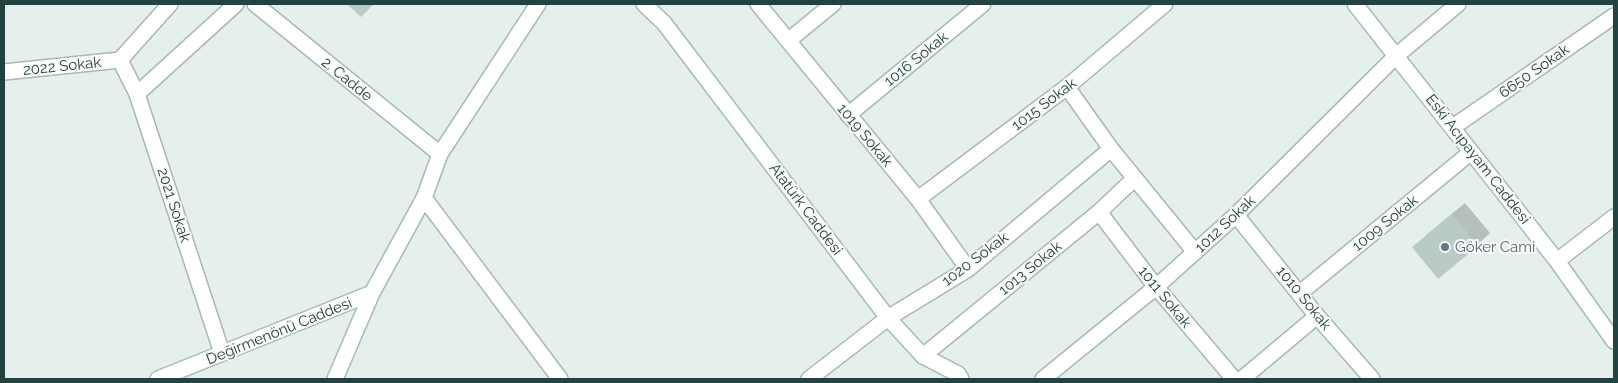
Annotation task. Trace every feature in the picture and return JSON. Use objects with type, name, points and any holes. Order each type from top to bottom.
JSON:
[{"type":"street","points":[[120,60],[170,4]]},
{"type":"street","points":[[138,94],[236,4]]},
{"type":"street","name":"2. Cadde","points":[[255,4],[440,154]]},
{"type":"street","points":[[335,379],[372,294],[424,198],[440,154],[538,4]]},
{"type":"street","points":[[644,4],[664,23]]},
{"type":"street","points":[[656,4],[664,23]]},
{"type":"street","name":"1019 Sokak","points":[[758,4],[918,199],[968,268]]},
{"type":"street","points":[[789,40],[833,4]]},
{"type":"street","name":"1016 Sokak","points":[[848,115],[983,4]]},
{"type":"street","name":"1015 Sokak","points":[[918,199],[1067,88],[1165,4]]},
{"type":"street","name":"Eski Acıpayam Caddesi","points":[[1356,4],[1453,127],[1470,153],[1557,260],[1613,338]]},
{"type":"street","name":"1012 Sokak","points":[[1043,379],[1156,287],[1236,215],[1396,56],[1458,4]]},
{"type":"street","name":"6650 Sokak","points":[[1453,127],[1614,16]]},
{"type":"street","name":"Atatürk Caddesi","points":[[664,23],[888,318],[924,356],[958,374],[961,379]]},
{"type":"street","name":"2022 Sokak","points":[[4,72],[120,60]]},
{"type":"street","name":"2021 Sokak","points":[[120,60],[138,94],[222,353]]},
{"type":"street","points":[[1067,88],[1134,179],[1195,252]]},
{"type":"street","name":"1020 Sokak","points":[[809,379],[888,318],[968,268],[1111,149]]},
{"type":"street","name":"1009 Sokak","points":[[1300,293],[1470,153]]},
{"type":"street","name":"1013 Sokak","points":[[924,356],[1098,212],[1134,179]]},
{"type":"street","points":[[424,198],[560,379]]},
{"type":"street","name":"1011 Sokak","points":[[1098,212],[1156,287],[1234,379]]},
{"type":"street","name":"1010 Sokak","points":[[1236,215],[1317,316],[1372,379]]},
{"type":"street","points":[[1557,260],[1614,218]]},
{"type":"street","name":"Değirmenönü Caddesi","points":[[158,379],[372,294]]},
{"type":"street","points":[[1242,379],[1317,316]]},
{"type":"building","points":[[347,4],[374,4],[361,17]]},
{"type":"building","name":"Göker Cami","points":[[1452,214],[1478,246],[1438,279],[1412,247]]},
{"type":"place","name":"Göker Cami","points":[[1445,247]]}]
